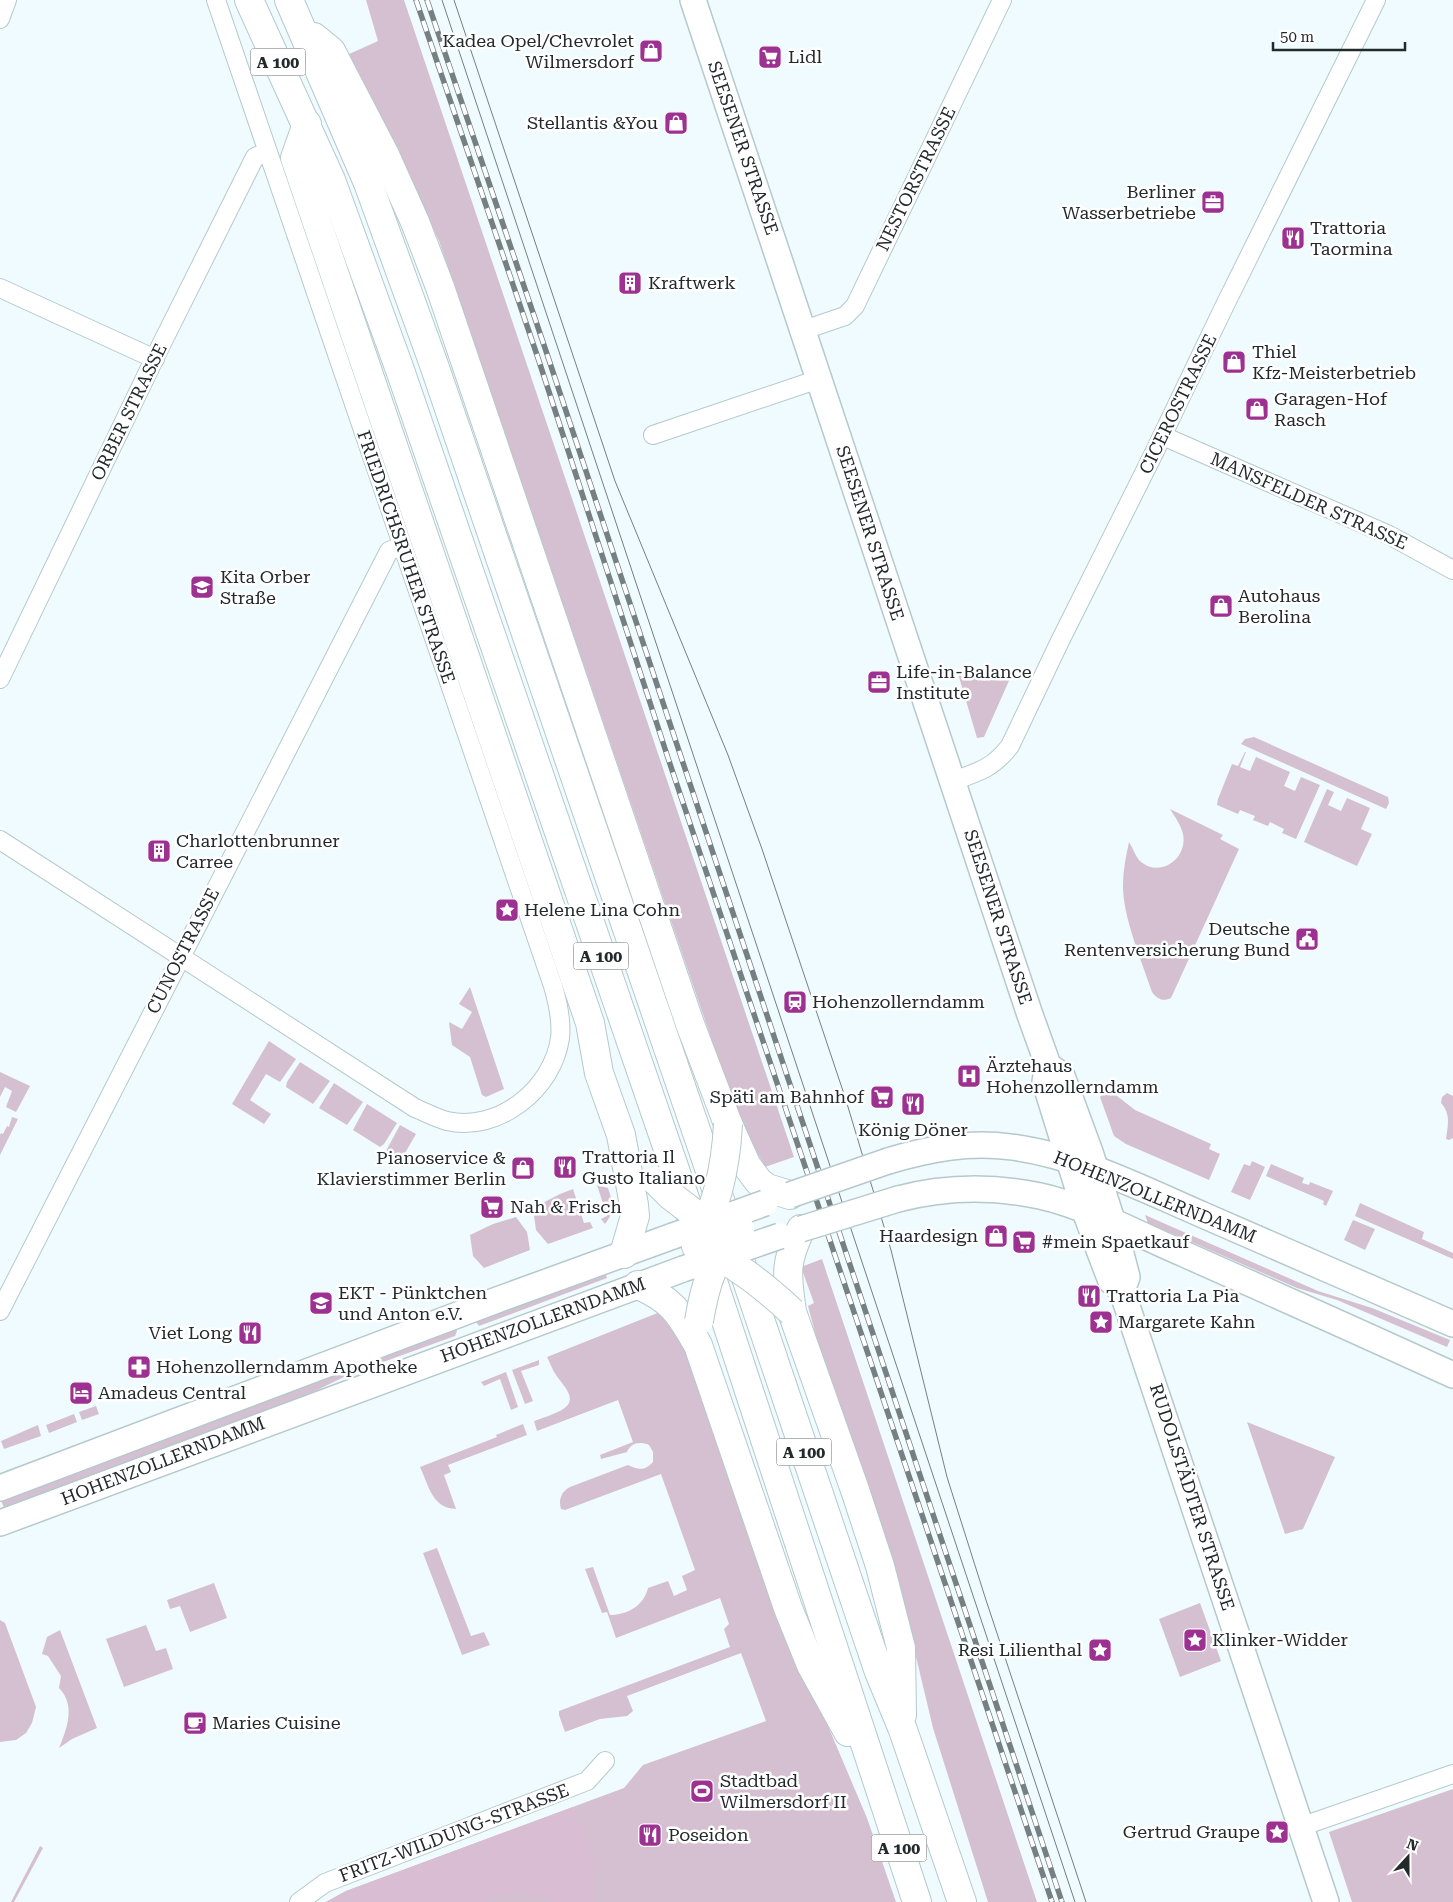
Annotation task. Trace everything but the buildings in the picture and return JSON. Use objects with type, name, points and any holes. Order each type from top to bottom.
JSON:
[{"type":"highway","name":"A 100","points":[[249,0],[331,180],[400,370],[722,1308],[917,1902]]},
{"type":"highway","name":"A 100","points":[[289,0],[368,183],[436,371],[707,1162],[879,1672],[903,1730],[962,1902]]},
{"type":"highway","points":[[300,25],[331,51],[385,155],[419,231],[450,314],[690,1024],[737,1146],[755,1177],[778,1199],[740,1229],[696,1246]]},
{"type":"highway","points":[[306,124],[295,158],[590,1023],[599,1073],[621,1135],[630,1178],[635,1216],[624,1254]]},
{"type":"highway","points":[[696,1246],[723,1167],[728,1124]]},
{"type":"highway","points":[[621,1135],[656,1181],[670,1195],[696,1246],[707,1281],[699,1333],[788,1608],[811,1665],[881,1793]]},
{"type":"highway","points":[[740,1229],[791,1232],[793,1246],[788,1263],[788,1287],[792,1312],[856,1490],[880,1566],[901,1648],[903,1730]]},
{"type":"highway","points":[[696,1246],[761,1284],[792,1312]]},
{"type":"highway","points":[[638,1285],[657,1293],[699,1333]]},
{"type":"main road","name":"SEESENER STRASSE","points":[[693,0],[1048,1064],[1045,1082],[1069,1160]]},
{"type":"main road","name":"SEESENER STRASSE","points":[[1048,1064],[1062,1076],[1096,1170],[1112,1223]]},
{"type":"main road","name":"HOHENZOLLERNDAMM","points":[[0,1523],[638,1285],[696,1246],[778,1199],[888,1161],[933,1148],[988,1144],[1040,1152],[1069,1160],[1150,1192],[1453,1324]]},
{"type":"main road","name":"RUDOLSTÄDTER STRASSE","points":[[1069,1160],[1085,1211],[1111,1281],[1122,1291],[1326,1902]]},
{"type":"main road","name":"HOHENZOLLERNDAMM","points":[[0,1488],[497,1300],[624,1254],[791,1232],[898,1199],[941,1190],[997,1191],[1040,1196],[1085,1211],[1329,1318],[1453,1375]]},
{"type":"main road","name":"RUDOLSTÄDTER STRASSE","points":[[1112,1223],[1127,1277],[1122,1291]]},
{"type":"street","points":[[0,19],[7,0]]},
{"type":"street","name":"FRIEDRICHSRUHER STRASSE","points":[[0,840],[423,1111],[447,1121],[480,1121],[498,1116],[517,1106],[531,1095],[551,1068],[560,1038],[559,1006],[544,957],[216,0]]},
{"type":"street","name":"NESTORSTRASSE","points":[[804,330],[845,316],[855,306],[1002,0]]},
{"type":"street","name":"CICEROSTRASSE","points":[[953,781],[982,771],[999,760],[1010,746],[1060,640],[1163,436],[1224,306],[1376,0]]},
{"type":"street","name":"ORBER STRASSE","points":[[0,679],[255,157],[268,152]]},
{"type":"street","points":[[0,288],[155,359]]},
{"type":"street","points":[[653,435],[819,379]]},
{"type":"street","name":"MANSFELDER STRASSE","points":[[1163,436],[1389,535],[1453,570]]},
{"type":"street","name":"CUNOSTRASSE","points":[[0,1311],[180,956],[389,551],[402,546]]},
{"type":"street","name":"FRITZ-WILDUNG-STRASSE","points":[[299,1902],[325,1883],[587,1781],[605,1761]]},
{"type":"street","points":[[1300,1827],[1453,1774]]},
{"type":"shaded area","points":[[366,0],[404,0],[794,1157],[765,1167],[739,1120],[439,241],[372,102],[347,55],[378,41]]},
{"type":"shaded area","points":[[957,670],[985,678],[1012,674],[984,737],[977,738]]},
{"type":"shaded area","points":[[1254,737],[1388,797],[1389,803],[1386,809],[1241,744],[1245,739]]},
{"type":"shaded area","points":[[1245,752],[1240,767],[1250,771],[1256,757],[1290,772],[1284,786],[1295,791],[1301,777],[1320,785],[1296,839],[1282,833],[1284,829],[1270,822],[1268,826],[1253,820],[1255,816],[1240,810],[1238,814],[1217,805],[1232,764],[1238,766]]},
{"type":"shaded area","points":[[1327,789],[1334,792],[1328,805],[1341,811],[1347,798],[1370,808],[1361,829],[1372,834],[1357,866],[1304,842]]},
{"type":"shaded area","points":[[1170,809],[1223,835],[1220,839],[1239,849],[1171,998],[1163,1000],[1152,992],[1133,938],[1126,910],[1123,879],[1129,842],[1139,860],[1149,866],[1157,868],[1164,866],[1177,858],[1183,843],[1183,834]]},
{"type":"shaded area","points":[[470,987],[504,1089],[486,1097],[482,1095],[470,1057],[452,1045],[449,1022],[462,1029],[472,1012],[459,1004]]},
{"type":"shaded area","points":[[269,1041],[296,1059],[280,1082],[266,1074],[250,1100],[271,1114],[264,1124],[232,1104]]},
{"type":"shaded area","points":[[300,1062],[330,1081],[313,1104],[286,1087],[287,1082]]},
{"type":"shaded area","points":[[0,1072],[30,1086],[16,1112],[6,1107],[12,1091],[5,1087],[0,1097]]},
{"type":"shaded area","points":[[334,1083],[363,1102],[347,1125],[319,1108]]},
{"type":"shaded area","points":[[1108,1089],[1135,1110],[1211,1144],[1209,1149],[1220,1154],[1209,1180],[1126,1144],[1114,1136],[1100,1097]]},
{"type":"shaded area","points":[[1447,1093],[1453,1096],[1453,1138],[1449,1140],[1446,1139],[1448,1116],[1441,1103],[1442,1097]]},
{"type":"shaded area","points":[[367,1104],[397,1123],[384,1144],[380,1147],[353,1130]]},
{"type":"shaded area","points":[[12,1117],[18,1119],[0,1155],[0,1135],[1,1133],[3,1134],[7,1126],[9,1127]]},
{"type":"shaded area","points":[[400,1125],[416,1134],[401,1160],[386,1151]]},
{"type":"shaded area","points":[[1252,1161],[1265,1167],[1250,1200],[1231,1192],[1244,1164],[1250,1166]]},
{"type":"shaded area","points":[[1271,1164],[1304,1178],[1302,1183],[1309,1185],[1310,1182],[1333,1191],[1326,1206],[1323,1204],[1324,1201],[1266,1176]]},
{"type":"shaded area","points":[[597,1185],[608,1188],[612,1203],[611,1215],[605,1224],[601,1219],[607,1216]]},
{"type":"shaded area","points":[[573,1189],[584,1223],[590,1222],[593,1228],[548,1244],[536,1230],[533,1208]]},
{"type":"shaded area","points":[[1360,1203],[1424,1232],[1422,1239],[1453,1253],[1453,1259],[1355,1216]]},
{"type":"shaded area","points":[[1145,1215],[1318,1291],[1372,1308],[1450,1340],[1447,1347],[1337,1300],[1297,1288],[1148,1223]]},
{"type":"shaded area","points":[[516,1217],[527,1232],[530,1250],[484,1268],[473,1256],[470,1235],[493,1224]]},
{"type":"shaded area","points":[[1353,1220],[1375,1229],[1365,1250],[1344,1240]]},
{"type":"shaded area","points":[[822,1259],[1037,1902],[988,1902],[933,1728],[907,1619],[821,1355],[808,1306],[814,1303],[801,1267]]},
{"type":"shaded area","points":[[604,1270],[607,1278],[479,1326],[476,1322],[476,1321]]},
{"type":"shaded area","points":[[665,1310],[688,1352],[783,1620],[867,1818],[896,1902],[326,1902],[346,1891],[624,1788],[643,1765],[766,1721],[741,1653],[627,1696],[633,1711],[627,1716],[600,1719],[565,1732],[559,1715],[559,1711],[730,1647],[724,1629],[729,1624],[720,1598],[616,1638],[607,1612],[602,1613],[585,1569],[593,1567],[610,1615],[624,1613],[635,1608],[643,1599],[648,1588],[668,1581],[674,1596],[687,1590],[682,1576],[695,1570],[661,1474],[565,1510],[561,1509],[560,1499],[563,1493],[570,1487],[628,1465],[638,1469],[647,1467],[653,1462],[653,1452],[649,1445],[639,1443],[633,1445],[627,1452],[601,1459],[600,1455],[633,1442],[618,1400],[537,1431],[534,1421],[560,1411],[566,1407],[570,1398],[547,1357]]},
{"type":"shaded area","points":[[456,1329],[455,1336],[350,1374],[260,1415],[5,1510],[0,1498]]},
{"type":"shaded area","points":[[539,1360],[539,1365],[521,1371],[533,1401],[525,1404],[512,1370]]},
{"type":"shaded area","points":[[506,1372],[518,1407],[511,1410],[500,1379],[484,1386],[481,1382]]},
{"type":"shaded area","points":[[96,1406],[99,1414],[82,1420],[79,1412]]},
{"type":"shaded area","points":[[74,1414],[77,1422],[49,1433],[46,1425]]},
{"type":"shaded area","points":[[1247,1422],[1335,1457],[1303,1529],[1285,1534]]},
{"type":"shaded area","points":[[523,1424],[527,1435],[448,1465],[451,1472],[444,1475],[456,1509],[448,1508],[436,1500],[420,1467],[497,1437],[496,1435]]},
{"type":"shaded area","points":[[38,1425],[41,1436],[4,1449],[1,1441]]},
{"type":"shaded area","points":[[437,1548],[471,1636],[484,1632],[490,1645],[462,1655],[423,1553]]},
{"type":"shaded area","points":[[214,1583],[227,1618],[190,1632],[180,1606],[170,1609],[167,1600]]},
{"type":"shaded area","points":[[1200,1603],[1221,1661],[1180,1677],[1159,1619]]},
{"type":"shaded area","points":[[0,1620],[5,1623],[36,1707],[32,1723],[26,1733],[16,1740],[0,1742]]},
{"type":"shaded area","points":[[146,1625],[156,1651],[166,1648],[173,1669],[124,1687],[106,1639]]},
{"type":"shaded area","points":[[60,1630],[97,1728],[72,1739],[59,1748],[65,1733],[69,1709],[64,1695],[59,1688],[61,1676],[48,1656],[42,1654],[47,1637]]},
{"type":"shaded area","points":[[1453,1789],[1453,1902],[1352,1902],[1329,1832]]},
{"type":"shaded area","points":[[573,1807],[591,1853],[594,1874],[593,1902],[554,1902],[525,1892],[506,1892],[483,1902],[326,1902],[346,1891]]},
{"type":"shaded area","points":[[40,1846],[43,1848],[14,1902],[11,1902]]},
{"type":"tram line","points":[[442,0],[1075,1902]]},
{"type":"tram line","points":[[454,0],[615,481],[728,755],[762,849],[845,1097],[891,1250],[947,1477],[1086,1902]]},
{"type":"railway","points":[[416,0],[538,358],[668,758],[1052,1902]]},
{"type":"railway","points":[[427,0],[547,354],[1062,1902]]},
{"type":"place","name":"Kadea Opel/Chevrolet Wilmersdorf","points":[[651,51]]},
{"type":"place","name":"Lidl","points":[[770,57]]},
{"type":"place","name":"Stellantis &You","points":[[676,123]]},
{"type":"place","name":"Berliner Wasserbetriebe","points":[[1213,202]]},
{"type":"place","name":"Trattoria Taormina","points":[[1293,238]]},
{"type":"place","name":"Kraftwerk","points":[[630,283]]},
{"type":"place","name":"Thiel Kfz-Meisterbetrieb","points":[[1234,362]]},
{"type":"place","name":"Garagen-Hof Rasch","points":[[1257,409]]},
{"type":"place","name":"Kita Orber Straße","points":[[202,587]]},
{"type":"place","name":"Autohaus Berolina","points":[[1221,606]]},
{"type":"place","name":"Life-in-Balance Institute","points":[[879,682]]},
{"type":"place","name":"Charlottenbrunner Carree","points":[[159,851]]},
{"type":"place","name":"Helene Lina Cohn","points":[[507,910]]},
{"type":"place","name":"Deutsche Rentenversicherung Bund","points":[[1307,939]]},
{"type":"place","name":"Hohenzollerndamm","points":[[795,1002]]},
{"type":"place","name":"Ärztehaus Hohenzollerndamm","points":[[969,1076]]},
{"type":"place","name":"Späti am Bahnhof","points":[[882,1097]]},
{"type":"place","name":"König Döner","points":[[913,1104]]},
{"type":"place","name":"Trattoria Il Gusto Italiano","points":[[565,1167]]},
{"type":"place","name":"Pianoservice & Klavierstimmer Berlin","points":[[523,1168]]},
{"type":"place","name":"Nah & Frisch","points":[[492,1207]]},
{"type":"place","name":"Haardesign","points":[[996,1236]]},
{"type":"place","name":"#mein Spaetkauf","points":[[1024,1242]]},
{"type":"place","name":"Trattoria La Pia","points":[[1089,1296]]},
{"type":"place","name":"EKT - Pünktchen und Anton e.V.","points":[[321,1303]]},
{"type":"place","name":"Margarete Kahn","points":[[1101,1322]]},
{"type":"place","name":"Viet Long","points":[[250,1333]]},
{"type":"place","name":"Hohenzollerndamm Apotheke","points":[[139,1367]]},
{"type":"place","name":"Amadeus Central","points":[[81,1393]]},
{"type":"place","name":"Klinker-Widder","points":[[1195,1640]]},
{"type":"place","name":"Resi Lilienthal","points":[[1100,1650]]},
{"type":"place","name":"Maries Cuisine","points":[[195,1723]]},
{"type":"place","name":"Stadtbad Wilmersdorf II","points":[[702,1791]]},
{"type":"place","name":"Gertrud Graupe","points":[[1277,1832]]},
{"type":"place","name":"Poseidon","points":[[650,1835]]}]
